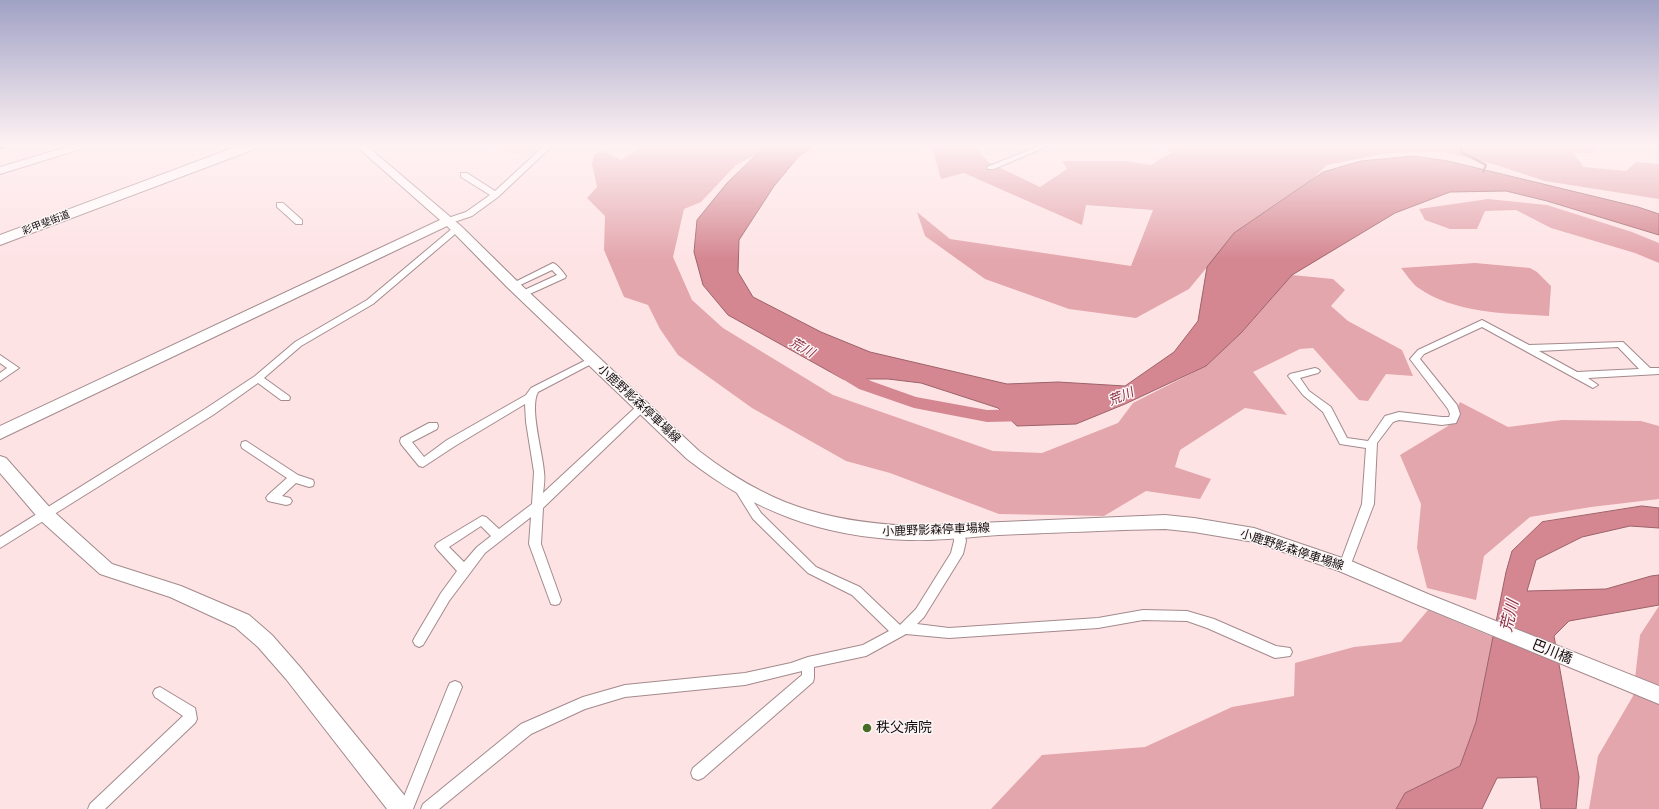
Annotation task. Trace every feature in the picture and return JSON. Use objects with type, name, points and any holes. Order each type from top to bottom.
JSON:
[{"type":"highway","name":"彩甲斐街道","points":[[0,240],[150,184]]},
{"type":"main road","name":"小鹿野影森停車場線","points":[[405,184],[453,225],[518,290],[693,456],[714,473],[740,490],[770,504],[803,517],[877,532],[909,533],[1116,523],[1165,522],[1187,524],[1254,535],[1345,566],[1422,599]]},
{"type":"main road","points":[[0,432],[453,225]]},
{"type":"main road","points":[[0,462],[46,515],[106,569],[175,591],[242,622],[266,641],[401,809]]},
{"type":"main road","name":"巴川橋","points":[[1422,599],[1659,695]]},
{"type":"street","points":[[478,184],[495,195]]},
{"type":"street","points":[[0,543],[209,412],[258,378],[298,344],[370,302],[453,225],[495,195],[507,184]]},
{"type":"street","points":[[280,205],[299,222]]},
{"type":"street","points":[[1345,566],[1368,504],[1372,442],[1389,418],[1398,416],[1442,421],[1452,420],[1455,414],[1453,408],[1415,359],[1421,352],[1482,323],[1593,385]]},
{"type":"street","points":[[1529,348],[1620,344],[1647,372]]},
{"type":"street","points":[[0,358],[14,368],[0,378]]},
{"type":"street","points":[[433,426],[405,441],[423,462],[451,443],[530,397],[534,390],[592,360]]},
{"type":"street","points":[[1575,375],[1659,371]]},
{"type":"street","points":[[1315,372],[1294,376],[1306,393],[1327,410],[1344,441],[1372,445]]},
{"type":"street","points":[[258,378],[285,398]]},
{"type":"street","points":[[530,397],[531,422],[539,472],[535,544],[555,600]]},
{"type":"street","points":[[419,641],[445,597],[464,570],[481,550],[537,506],[643,407]]},
{"type":"street","points":[[246,445],[294,478],[309,483]]},
{"type":"street","points":[[286,501],[272,498],[294,478]]},
{"type":"street","points":[[740,490],[757,516],[812,570],[856,591],[902,630],[950,633],[1098,623],[1143,615],[1187,616],[1210,623],[1275,652],[1286,652]]},
{"type":"street","points":[[464,570],[441,546],[482,520],[499,536]]},
{"type":"street","points":[[428,809],[526,729],[583,703],[625,691],[745,679],[866,650],[902,630],[920,613],[957,554],[960,541],[959,530]]},
{"type":"street","points":[[698,773],[808,678],[808,663]]},
{"type":"street","points":[[406,809],[455,687]]},
{"type":"street","points":[[94,809],[190,719],[190,712],[160,693]]},
{"type":"shaded area","points":[[596,184],[718,184],[701,202],[684,209],[673,257],[692,300],[723,328],[833,395],[993,451],[1042,453],[1118,423],[1133,403],[1206,366],[1241,333],[1292,275],[1333,279],[1345,290],[1331,306],[1348,321],[1402,350],[1413,376],[1386,374],[1368,401],[1359,400],[1313,348],[1300,349],[1253,372],[1287,415],[1245,408],[1180,450],[1175,467],[1211,479],[1200,499],[1146,491],[1104,516],[999,514],[890,473],[846,461],[752,408],[678,355],[660,329],[648,305],[624,297],[604,250],[605,216],[587,198],[597,187]]},
{"type":"shaded area","points":[[988,184],[1033,184],[1040,187],[1045,184],[1306,184],[1236,232],[1189,289],[1136,318],[1069,309],[985,279],[925,236],[917,212],[950,239],[1131,266],[1153,210],[1086,205],[1082,225]]},
{"type":"shaded area","points":[[1562,184],[1659,184],[1659,199]]},
{"type":"shaded area","points":[[1488,199],[1547,205],[1632,232],[1659,243],[1659,263],[1635,253],[1551,228],[1516,210],[1485,211],[1477,229],[1450,229],[1425,220],[1419,209]]},
{"type":"shaded area","points":[[1475,263],[1530,268],[1537,272],[1551,286],[1549,316],[1498,313],[1464,307],[1447,302],[1432,296],[1417,287],[1401,268]]},
{"type":"shaded area","points":[[1460,402],[1508,427],[1562,420],[1641,421],[1659,426],[1659,499],[1591,507],[1530,517],[1484,556],[1476,600],[1427,588],[1417,548],[1421,504],[1400,455],[1448,426]]},
{"type":"shaded area","points":[[1659,606],[1659,809],[1589,809],[1598,756],[1633,696],[1640,635]]},
{"type":"shaded area","points":[[1428,610],[1493,637],[1476,722],[1460,766],[1405,793],[1396,809],[991,809],[1042,755],[1145,747],[1232,707],[1294,696],[1295,663],[1354,647],[1401,642]]},
{"type":"water","points":[[726,184],[776,184],[739,240],[738,272],[753,297],[821,332],[870,352],[1007,384],[1058,382],[1125,386],[1174,352],[1198,321],[1207,267],[1234,233],[1306,184],[1542,184],[1638,207],[1659,214],[1659,235],[1547,201],[1506,191],[1450,192],[1395,213],[1292,275],[1241,333],[1206,366],[1125,404],[1076,424],[1017,426],[998,408],[921,383],[888,379],[843,379],[728,315],[703,285],[694,252],[697,220]]},
{"type":"water","points":[[1642,506],[1659,508],[1659,528],[1630,526],[1582,537],[1536,560],[1527,591],[1606,589],[1659,575],[1659,605],[1569,621],[1554,636],[1579,777],[1576,809],[1541,809],[1537,777],[1497,778],[1482,809],[1396,809],[1405,793],[1460,766],[1476,722],[1506,572],[1512,551],[1542,522]]},
{"type":"waterway","name":"荒川","points":[[836,368],[865,385],[914,402],[987,416],[1028,415]]},
{"type":"place","name":"秩父病院","points":[[867,728]]}]
